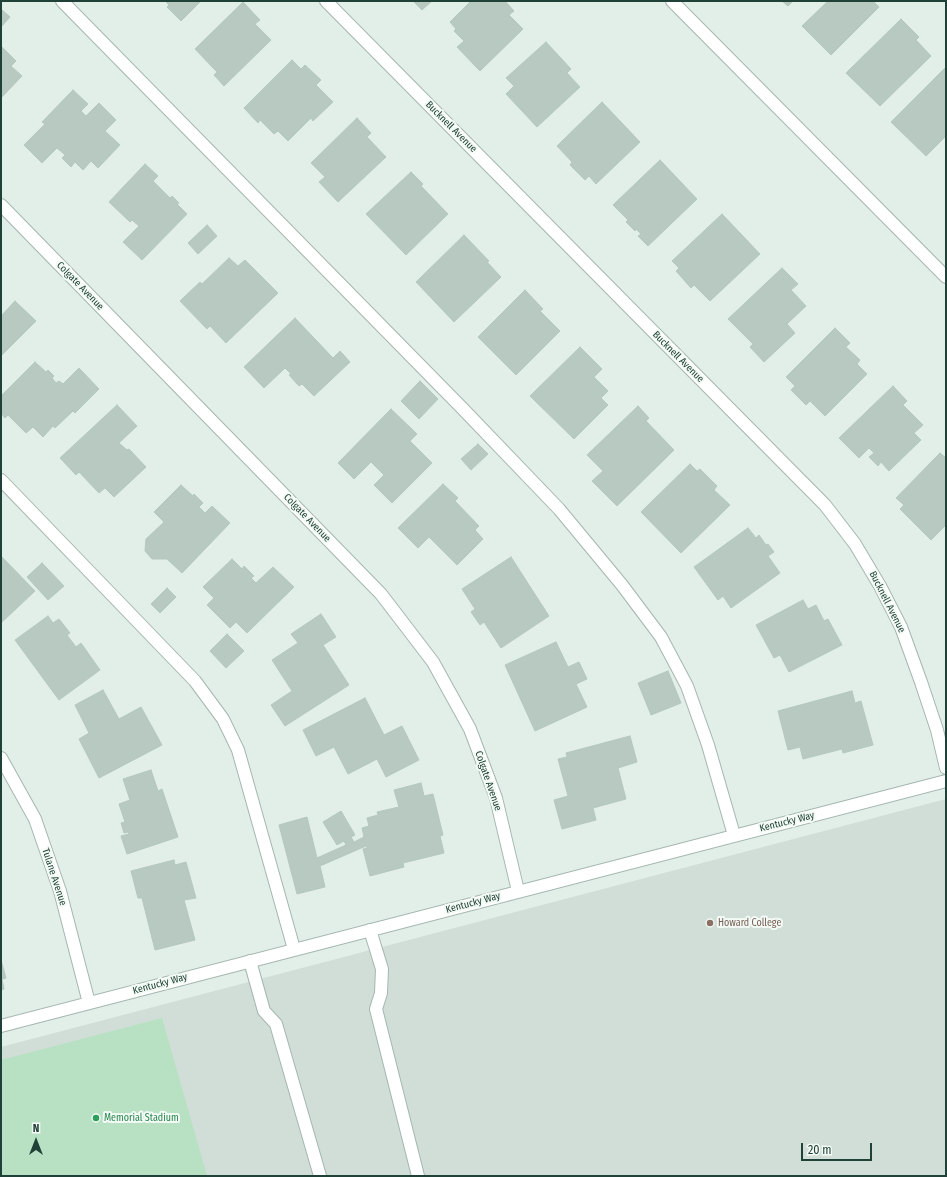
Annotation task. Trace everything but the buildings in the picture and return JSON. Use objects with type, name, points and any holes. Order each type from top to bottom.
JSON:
[{"type":"street","points":[[62,1],[559,509],[622,585],[661,637],[687,686],[708,745],[734,835]]},
{"type":"street","name":"Bucknell Avenue","points":[[326,1],[825,505],[855,544],[880,586],[901,627],[937,730],[946,768]]},
{"type":"street","points":[[672,1],[946,277]]},
{"type":"street","name":"Colgate Avenue","points":[[1,205],[381,594],[433,662],[470,729],[496,798],[518,891]]},
{"type":"street","points":[[1,480],[194,681],[223,719],[238,750],[294,950]]},
{"type":"street","name":"Tulane Avenue","points":[[1,758],[35,819],[60,891],[89,1003]]},
{"type":"street","name":"Kentucky Way","points":[[1,1026],[946,781]]},
{"type":"street","points":[[370,930],[382,969],[381,993],[376,1009],[418,1176]]},
{"type":"street","points":[[250,961],[264,1011],[276,1024],[320,1176]]},
{"type":"shaded area","name":"Howard College","points":[[946,799],[946,1176],[1,1176],[1,1047]]},
{"type":"green space","name":"Memorial Stadium","points":[[162,1018],[207,1176],[1,1176],[1,1060]]},
{"type":"place","name":"Howard College","points":[[710,923]]},
{"type":"place","name":"Memorial Stadium","points":[[96,1118]]}]
